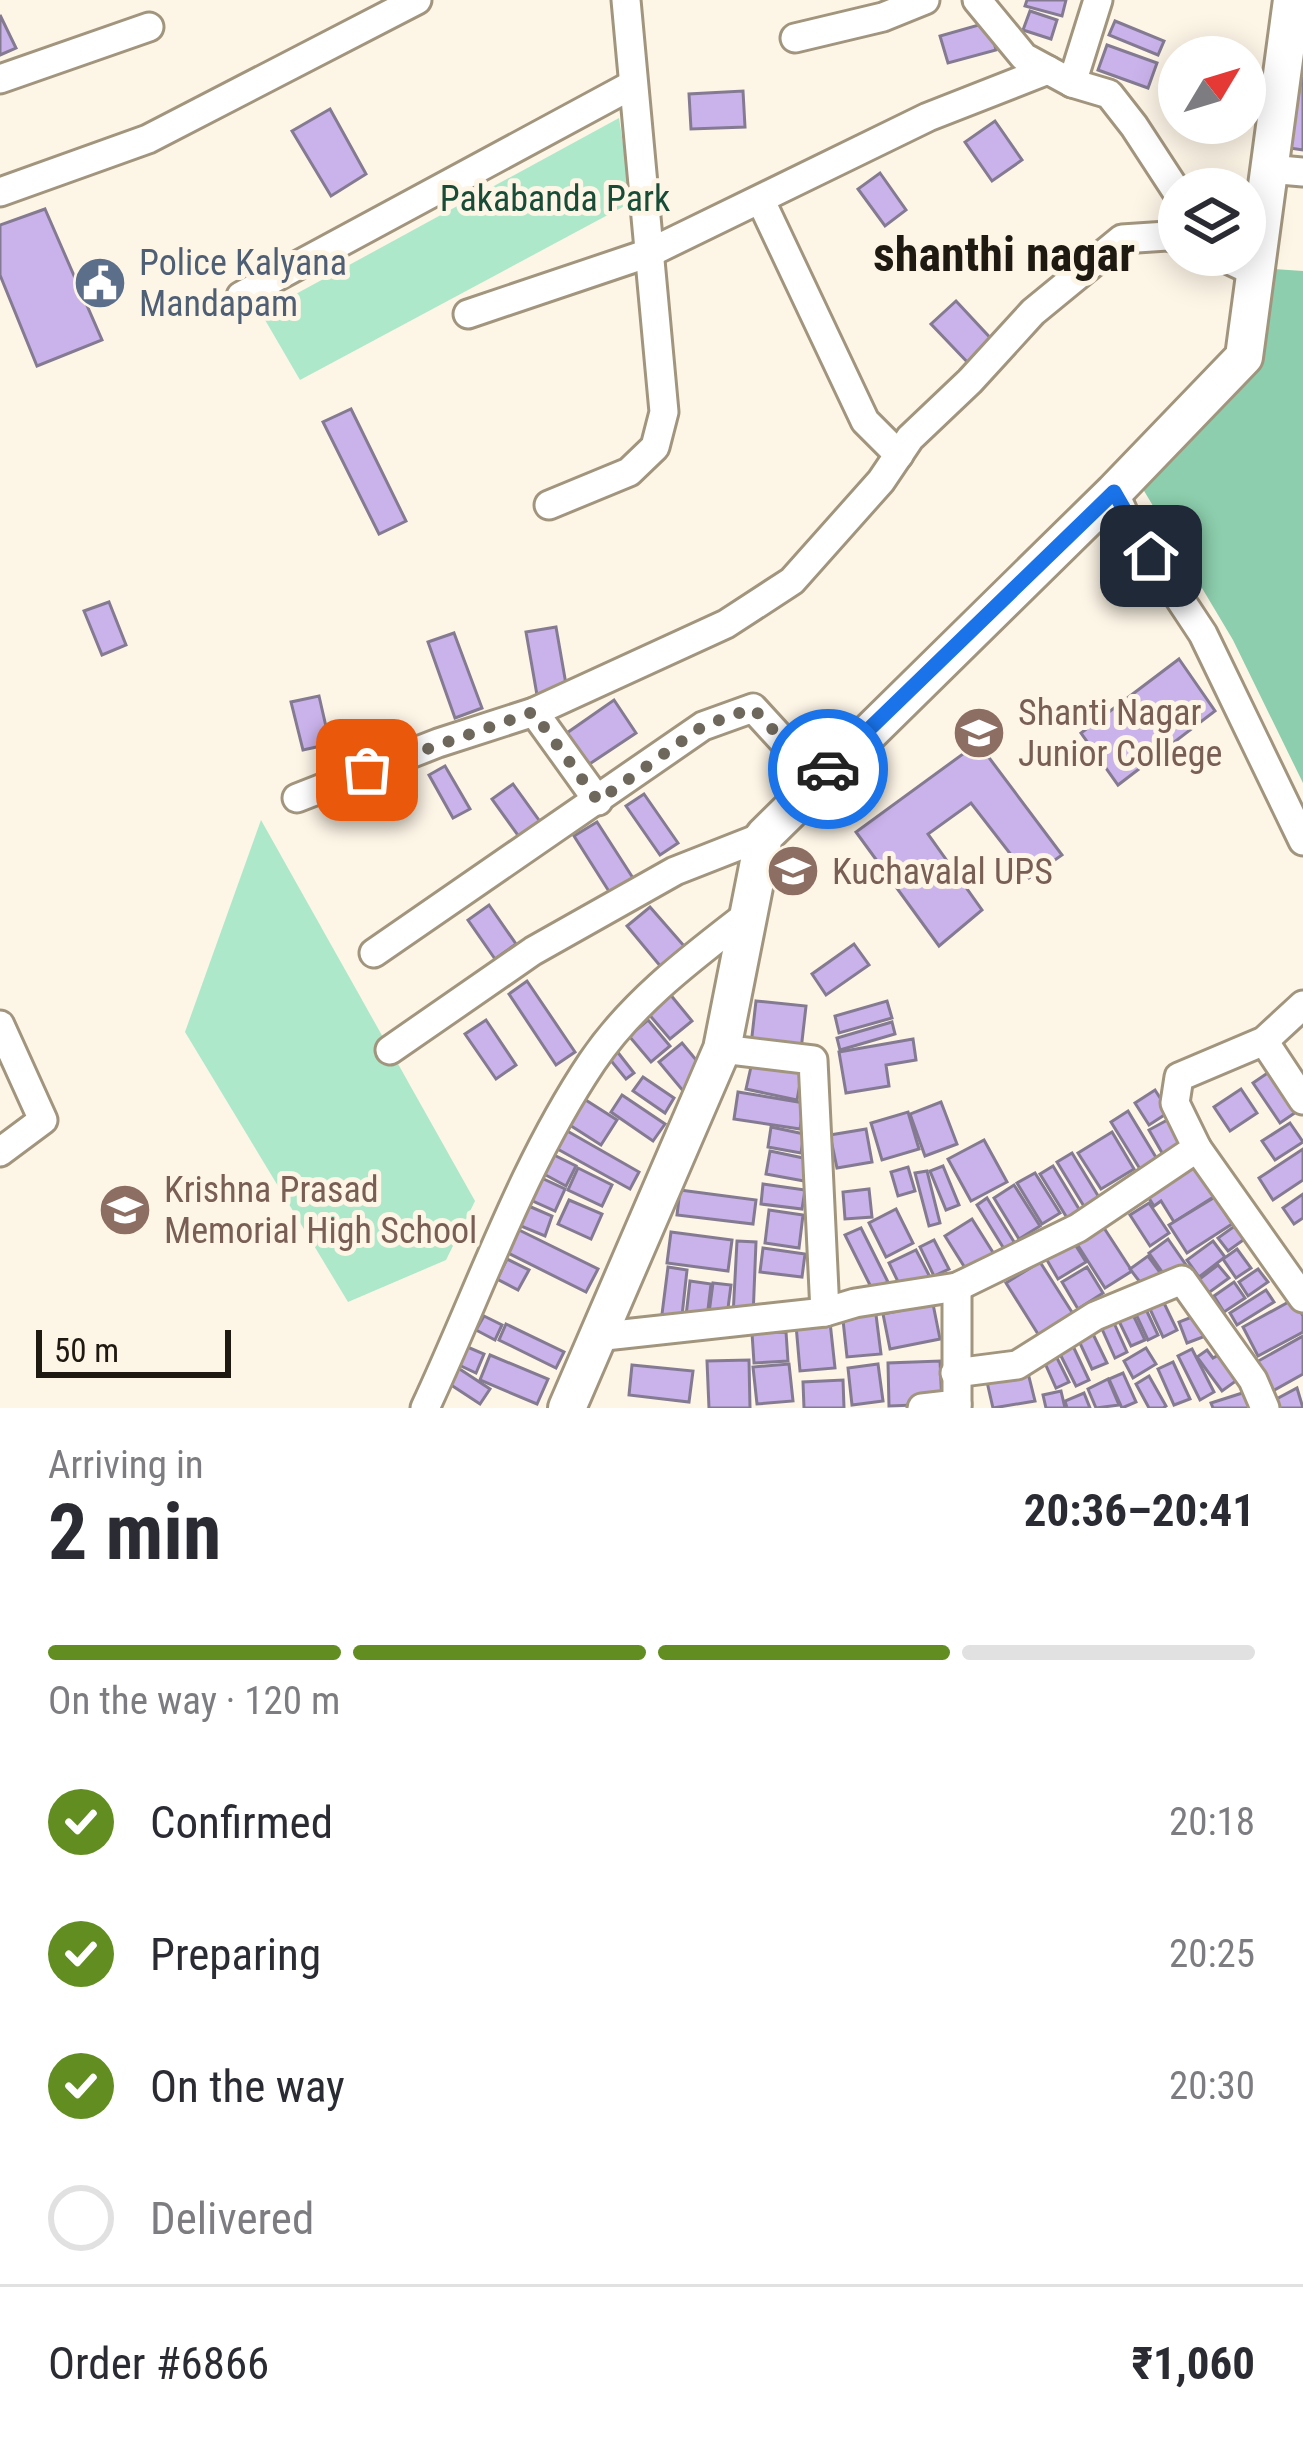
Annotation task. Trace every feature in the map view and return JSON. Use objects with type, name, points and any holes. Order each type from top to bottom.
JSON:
[{"type":"street","points":[[0,192],[148,139],[417,0]]},
{"type":"street","points":[[549,506],[629,472],[656,447],[664,412],[626,0]]},
{"type":"street","points":[[795,38],[883,17],[925,0]]},
{"type":"street","points":[[468,314],[649,253],[928,117],[1060,77],[1098,0]]},
{"type":"street","points":[[1266,236],[1286,171],[1292,0]]},
{"type":"street","points":[[988,6],[1024,57],[1060,77],[1109,94],[1162,168]]},
{"type":"street","points":[[0,79],[149,27]]},
{"type":"street","points":[[241,296],[632,85]]},
{"type":"street","points":[[761,201],[865,421],[899,455]]},
{"type":"street","points":[[296,798],[533,712],[727,625],[792,581],[899,455],[1033,312],[1122,239],[1158,237]]},
{"type":"street","points":[[390,1050],[533,951],[675,871],[764,836],[1114,492],[1244,357],[1254,276]]},
{"type":"street","points":[[1114,492],[1203,634],[1303,841]]},
{"type":"street","points":[[374,953],[703,726],[753,708],[818,779]]},
{"type":"street","points":[[533,712],[598,801]]},
{"type":"street","points":[[567,1408],[722,1049],[764,836]]},
{"type":"street","points":[[424,1408],[541,1151],[592,1061],[666,980],[751,913]]},
{"type":"street","points":[[1303,1005],[1264,1042],[1179,1077],[1175,1103],[1197,1148],[1303,1298]]},
{"type":"street","points":[[0,1025],[43,1120],[0,1152]]},
{"type":"street","points":[[1264,1042],[1303,1100]]},
{"type":"street","points":[[722,1049],[813,1060],[825,1312]]},
{"type":"street","points":[[596,1337],[825,1312],[957,1287],[1078,1228],[1197,1148]]},
{"type":"street","points":[[955,1373],[1017,1365],[1095,1316],[1182,1280],[1253,1380],[1265,1408]]},
{"type":"street","points":[[922,1408],[957,1406],[957,1287]]},
{"type":"green space","name":"Pakabanda Park","points":[[619,118],[632,202],[300,380],[261,313]]},
{"type":"green space","points":[[1266,268],[1303,271],[1303,783],[1233,640],[1134,474],[1245,359],[1258,276],[1266,276]]},
{"type":"green space","points":[[261,820],[475,1201],[446,1260],[348,1302],[185,1032]]},
{"type":"building","points":[[1027,0],[1066,0],[1062,16],[1025,6]]},
{"type":"building","points":[[1030,11],[1057,20],[1051,39],[1023,30]]},
{"type":"building","points":[[0,15],[16,48],[0,55]]},
{"type":"building","points":[[1115,21],[1158,39],[1158,55],[1109,35]]},
{"type":"building","points":[[989,22],[996,50],[948,63],[940,36]]},
{"type":"building","points":[[1107,45],[1157,63],[1148,88],[1098,70]]},
{"type":"building","points":[[1303,78],[1303,150],[1290,148]]},
{"type":"building","points":[[743,91],[745,127],[691,129],[689,94]]},
{"type":"building","points":[[330,109],[366,174],[331,196],[292,131]]},
{"type":"building","points":[[995,121],[1022,160],[992,181],[965,142]]},
{"type":"building","points":[[880,173],[906,210],[885,226],[858,189]]},
{"type":"building","points":[[45,209],[102,340],[37,366],[0,275],[0,225]]},
{"type":"building","points":[[956,301],[996,344],[971,366],[931,324]]},
{"type":"building","points":[[351,409],[406,521],[379,534],[323,422]]},
{"type":"building","points":[[109,602],[126,645],[102,655],[84,611]]},
{"type":"building","points":[[556,627],[567,690],[537,695],[526,632]]},
{"type":"building","points":[[454,633],[482,708],[455,718],[428,642]]},
{"type":"building","points":[[1179,659],[1215,711],[1118,785],[1081,733]]},
{"type":"building","points":[[319,696],[330,744],[303,750],[291,702]]},
{"type":"building","points":[[614,700],[636,733],[585,767],[564,735]]},
{"type":"building","points":[[978,743],[1062,855],[1029,878],[971,803],[928,834],[982,910],[939,946],[856,832]]},
{"type":"building","points":[[445,766],[470,809],[453,818],[429,775]]},
{"type":"building","points":[[513,784],[546,830],[525,845],[492,799]]},
{"type":"building","points":[[644,794],[678,843],[660,855],[626,806]]},
{"type":"building","points":[[597,822],[633,878],[610,893],[574,836]]},
{"type":"building","points":[[489,905],[516,944],[495,959],[468,920]]},
{"type":"building","points":[[650,907],[685,947],[661,967],[627,926]]},
{"type":"building","points":[[854,944],[869,965],[826,995],[812,974]]},
{"type":"building","points":[[527,981],[575,1052],[556,1065],[509,994]]},
{"type":"building","points":[[669,993],[692,1021],[670,1039],[647,1012]]},
{"type":"building","points":[[756,1001],[806,1006],[801,1050],[751,1045]]},
{"type":"building","points":[[887,1001],[892,1018],[839,1033],[835,1016]]},
{"type":"building","points":[[486,1020],[516,1065],[496,1079],[465,1034]]},
{"type":"building","points":[[648,1020],[670,1046],[651,1062],[629,1036]]},
{"type":"building","points":[[892,1022],[895,1034],[840,1050],[837,1038]]},
{"type":"building","points":[[913,1039],[916,1060],[886,1065],[889,1086],[846,1093],[839,1052]]},
{"type":"building","points":[[682,1043],[707,1073],[684,1092],[659,1062]]},
{"type":"building","points":[[616,1050],[634,1073],[626,1079],[608,1057]]},
{"type":"building","points":[[753,1058],[803,1068],[797,1100],[746,1089]]},
{"type":"building","points":[[1272,1070],[1299,1110],[1280,1123],[1253,1083]]},
{"type":"building","points":[[643,1077],[674,1098],[665,1113],[633,1091]]},
{"type":"building","points":[[1241,1089],[1257,1113],[1230,1131],[1214,1107]]},
{"type":"building","points":[[1155,1090],[1169,1112],[1149,1125],[1135,1103]]},
{"type":"building","points":[[738,1092],[804,1103],[800,1129],[734,1119]]},
{"type":"building","points":[[622,1095],[665,1124],[653,1141],[611,1112]]},
{"type":"building","points":[[581,1097],[617,1120],[601,1145],[565,1122]]},
{"type":"building","points":[[941,1102],[957,1144],[925,1156],[910,1114]]},
{"type":"building","points":[[1128,1111],[1157,1159],[1140,1169],[1111,1122]]},
{"type":"building","points":[[908,1112],[919,1149],[882,1160],[871,1123]]},
{"type":"building","points":[[1171,1118],[1187,1145],[1165,1158],[1149,1130]]},
{"type":"building","points":[[1290,1123],[1303,1142],[1275,1160],[1262,1141]]},
{"type":"building","points":[[771,1127],[804,1134],[801,1153],[768,1147]]},
{"type":"building","points":[[562,1128],[639,1172],[630,1189],[552,1146]]},
{"type":"building","points":[[866,1129],[872,1162],[837,1168],[830,1135]]},
{"type":"building","points":[[1112,1132],[1134,1169],[1101,1189],[1078,1153]]},
{"type":"building","points":[[984,1140],[1007,1182],[971,1201],[948,1159]]},
{"type":"building","points":[[1303,1149],[1303,1180],[1273,1200],[1259,1178]]},
{"type":"building","points":[[770,1151],[808,1159],[804,1181],[766,1174]]},
{"type":"building","points":[[1072,1153],[1100,1199],[1085,1208],[1057,1162]]},
{"type":"building","points":[[552,1154],[576,1166],[566,1186],[542,1173]]},
{"type":"building","points":[[1195,1165],[1215,1196],[1174,1222],[1161,1201],[1154,1206],[1147,1195]]},
{"type":"building","points":[[943,1166],[959,1205],[946,1210],[930,1171]]},
{"type":"building","points":[[1053,1166],[1082,1214],[1069,1221],[1040,1174]]},
{"type":"building","points":[[908,1167],[915,1191],[898,1196],[891,1172]]},
{"type":"building","points":[[578,1168],[612,1185],[602,1206],[568,1190]]},
{"type":"building","points":[[927,1171],[940,1223],[929,1226],[915,1173]]},
{"type":"building","points":[[1035,1173],[1060,1213],[1042,1224],[1017,1183]]},
{"type":"building","points":[[535,1175],[565,1189],[555,1211],[524,1197]]},
{"type":"building","points":[[763,1184],[805,1190],[802,1209],[761,1204]]},
{"type":"building","points":[[1014,1185],[1040,1226],[1019,1239],[994,1198]]},
{"type":"building","points":[[869,1189],[872,1217],[845,1219],[843,1192]]},
{"type":"building","points":[[680,1190],[756,1200],[753,1224],[677,1215]]},
{"type":"building","points":[[1303,1194],[1303,1218],[1294,1224],[1283,1208]]},
{"type":"building","points":[[1215,1197],[1232,1224],[1187,1253],[1169,1225]]},
{"type":"building","points":[[987,1198],[1016,1245],[1006,1252],[977,1205]]},
{"type":"building","points":[[569,1200],[602,1214],[591,1239],[558,1224]]},
{"type":"building","points":[[1149,1203],[1169,1233],[1150,1246],[1130,1215]]},
{"type":"building","points":[[524,1204],[552,1216],[545,1236],[516,1224]]},
{"type":"building","points":[[896,1209],[913,1243],[886,1257],[869,1223]]},
{"type":"building","points":[[769,1210],[803,1215],[799,1248],[765,1243]]},
{"type":"building","points":[[972,1219],[994,1254],[967,1271],[945,1236]]},
{"type":"building","points":[[1243,1220],[1253,1233],[1228,1251],[1218,1238]]},
{"type":"building","points":[[861,1228],[888,1282],[872,1289],[845,1235]]},
{"type":"building","points":[[1104,1228],[1132,1271],[1105,1288],[1077,1244]]},
{"type":"building","points":[[517,1229],[598,1269],[586,1292],[506,1252]]},
{"type":"building","points":[[671,1232],[732,1240],[728,1271],[667,1263]]},
{"type":"building","points":[[1071,1238],[1086,1262],[1058,1279],[1044,1255]]},
{"type":"building","points":[[1168,1239],[1186,1265],[1167,1279],[1149,1253]]},
{"type":"building","points":[[934,1240],[949,1269],[934,1276],[920,1247]]},
{"type":"building","points":[[737,1241],[756,1242],[753,1317],[733,1316]]},
{"type":"building","points":[[1213,1241],[1225,1257],[1199,1277],[1187,1260]]},
{"type":"building","points":[[763,1248],[805,1254],[802,1277],[760,1272]]},
{"type":"building","points":[[1237,1249],[1251,1268],[1236,1278],[1223,1259]]},
{"type":"building","points":[[916,1250],[931,1279],[903,1292],[889,1263]]},
{"type":"building","points":[[1148,1256],[1164,1278],[1146,1290],[1130,1269]]},
{"type":"building","points":[[507,1259],[529,1270],[518,1290],[497,1279]]},
{"type":"building","points":[[1040,1262],[1077,1320],[1043,1342],[1006,1283]]},
{"type":"building","points":[[1218,1265],[1229,1278],[1207,1294],[1197,1281]]},
{"type":"building","points":[[668,1267],[687,1270],[681,1325],[661,1322]]},
{"type":"building","points":[[1087,1267],[1103,1293],[1078,1309],[1062,1282]]},
{"type":"building","points":[[1258,1269],[1268,1282],[1248,1296],[1239,1282]]},
{"type":"building","points":[[690,1281],[711,1284],[707,1318],[686,1316]]},
{"type":"building","points":[[1234,1282],[1245,1298],[1224,1312],[1214,1296]]},
{"type":"building","points":[[713,1283],[731,1285],[727,1316],[709,1313]]},
{"type":"building","points":[[1266,1290],[1274,1302],[1237,1325],[1230,1313]]},
{"type":"building","points":[[1294,1299],[1303,1316],[1303,1332],[1258,1356],[1243,1327]]},
{"type":"building","points":[[1163,1301],[1177,1330],[1163,1337],[1149,1307]]},
{"type":"building","points":[[1143,1303],[1158,1335],[1148,1340],[1133,1308]]},
{"type":"building","points":[[933,1304],[940,1339],[890,1349],[883,1314]]},
{"type":"building","points":[[1128,1304],[1145,1340],[1131,1346],[1114,1311]]},
{"type":"building","points":[[875,1307],[881,1354],[847,1357],[842,1311]]},
{"type":"building","points":[[1202,1313],[1211,1334],[1187,1343],[1179,1322]]},
{"type":"building","points":[[484,1316],[502,1325],[495,1340],[476,1330]]},
{"type":"building","points":[[830,1322],[835,1368],[800,1371],[796,1325]]},
{"type":"building","points":[[1114,1323],[1127,1352],[1115,1358],[1102,1329]]},
{"type":"building","points":[[506,1324],[564,1352],[556,1368],[499,1340]]},
{"type":"building","points":[[786,1332],[788,1361],[754,1363],[752,1333]]},
{"type":"building","points":[[1092,1332],[1107,1363],[1092,1369],[1078,1339]]},
{"type":"building","points":[[1303,1336],[1303,1374],[1269,1393],[1253,1364]]},
{"type":"building","points":[[1072,1344],[1089,1380],[1076,1386],[1058,1350]]},
{"type":"building","points":[[465,1346],[484,1354],[476,1373],[457,1364]]},
{"type":"building","points":[[1146,1348],[1156,1364],[1133,1378],[1124,1361]]},
{"type":"building","points":[[1192,1349],[1214,1392],[1200,1400],[1178,1356]]},
{"type":"building","points":[[1207,1350],[1213,1358],[1222,1353],[1240,1378],[1222,1391],[1197,1357]]},
{"type":"building","points":[[490,1355],[548,1379],[537,1404],[480,1380]]},
{"type":"building","points":[[1056,1356],[1069,1382],[1056,1388],[1044,1361]]},
{"type":"building","points":[[749,1360],[750,1408],[709,1408],[707,1361]]},
{"type":"building","points":[[940,1361],[942,1404],[889,1406],[888,1363]]},
{"type":"building","points":[[1173,1362],[1190,1399],[1174,1405],[1158,1369]]},
{"type":"building","points":[[452,1364],[490,1389],[480,1404],[442,1379]]},
{"type":"building","points":[[789,1364],[793,1401],[757,1404],[753,1367]]},
{"type":"building","points":[[878,1364],[883,1401],[852,1405],[848,1368]]},
{"type":"building","points":[[632,1365],[693,1371],[689,1402],[629,1395]]},
{"type":"building","points":[[1028,1373],[1035,1401],[993,1408],[987,1382]]},
{"type":"building","points":[[1123,1373],[1136,1402],[1122,1408],[1109,1379]]},
{"type":"building","points":[[1149,1376],[1163,1408],[1149,1408],[1136,1384]]},
{"type":"building","points":[[1108,1379],[1119,1405],[1096,1408],[1088,1389]]},
{"type":"building","points":[[843,1380],[844,1408],[804,1408],[803,1382]]},
{"type":"building","points":[[1297,1388],[1303,1408],[1274,1408],[1271,1402]]},
{"type":"building","points":[[1255,1389],[1261,1408],[1213,1408],[1211,1403]]},
{"type":"building","points":[[1061,1391],[1065,1408],[1046,1408],[1043,1395]]},
{"type":"building","points":[[1084,1393],[1090,1408],[1067,1408],[1065,1401]]},
{"type":"way so far","points":[[367,770],[533,712],[598,801],[703,726],[753,708],[818,779],[828,769]]},
{"type":"place","name":"Police Kalyana Mandapam","points":[[100,283]]},
{"type":"place","name":"Shanti Nagar Junior College","points":[[979,733]]},
{"type":"place","name":"Kuchavalal UPS","points":[[793,871]]},
{"type":"place","name":"Krishna Prasad Memorial High School","points":[[125,1210]]},
{"type":"district","name":"shanthi nagar","points":[[1004,254]]},
{"type":"route","points":[[828,769],[1114,492],[1151,556]]}]
